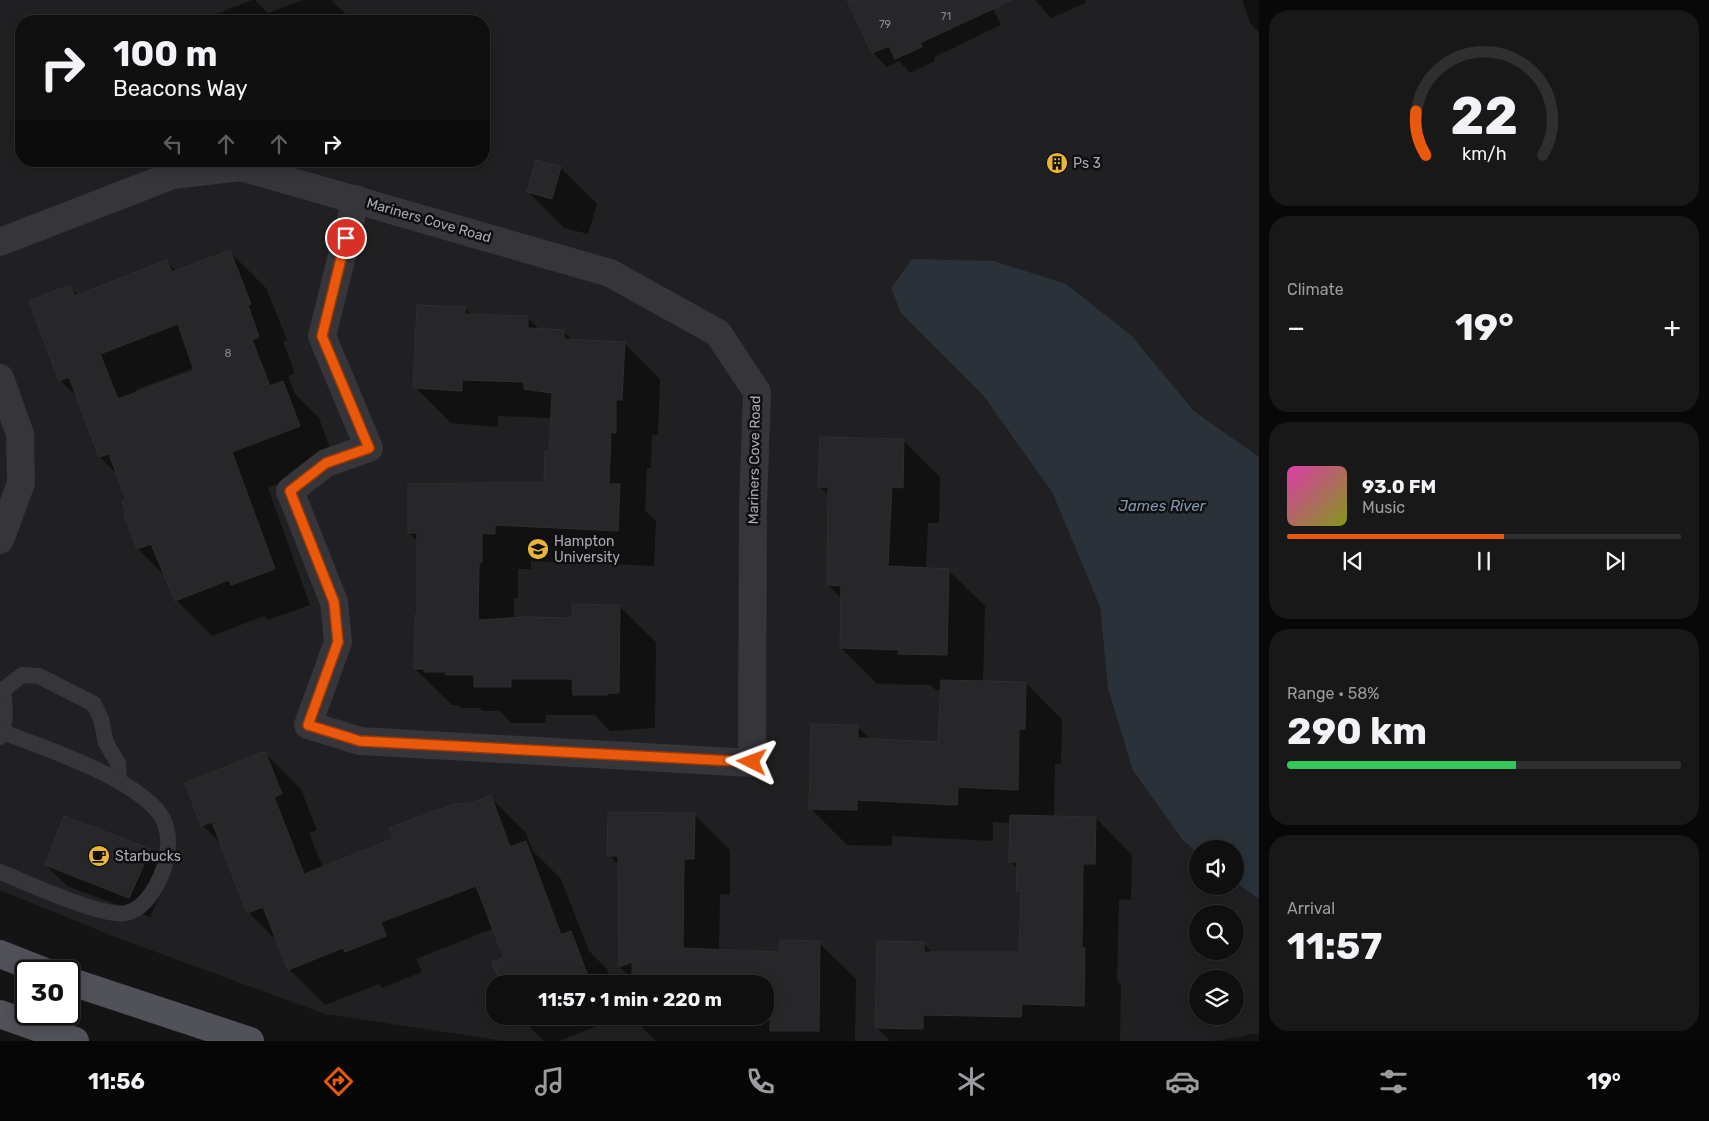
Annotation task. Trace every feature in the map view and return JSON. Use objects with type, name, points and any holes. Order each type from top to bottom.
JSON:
[{"type":"main road","points":[[0,954],[16,960]]},
{"type":"main road","points":[[80,985],[250,1041]]},
{"type":"main road","points":[[0,1014],[76,1041]]},
{"type":"street","name":"Mariners Cove Road","points":[[0,242],[173,175],[241,167],[356,199],[610,273],[718,334],[757,392],[753,506],[752,762],[360,741],[308,725],[338,642],[334,602],[290,491],[326,463],[369,448],[322,336],[356,199]]},
{"type":"street","points":[[0,378],[20,434],[21,473],[21,483],[0,540]]},
{"type":"lane","points":[[0,872],[108,914],[127,913],[142,904],[156,887],[170,844],[166,827],[158,810],[119,780],[2,734],[2,689],[22,675],[39,676],[94,704],[101,719],[106,743],[118,763],[119,780]]},
{"type":"shaded area","name":"Hampton University","points":[[0,0],[1259,0],[1259,457],[1194,411],[1132,336],[901,313],[983,395],[1052,492],[1100,607],[1108,689],[1133,771],[1189,846],[1189,895],[1244,895],[1244,888],[1259,899],[1259,1033],[1214,1041],[505,1041],[325,1014],[110,935],[0,890]]},
{"type":"water","name":"James River","points":[[912,259],[994,261],[1066,284],[1132,336],[1194,411],[1259,457],[1259,899],[1244,888],[1244,840],[1189,840],[1189,846],[1133,771],[1108,689],[1100,607],[1052,492],[983,395],[901,313],[891,288]]},
{"type":"building","points":[[847,0],[1012,0],[920,43],[922,47],[895,59],[889,46],[872,53]]},
{"type":"building","points":[[536,160],[561,167],[552,199],[527,192]]},
{"type":"building","points":[[230,250],[251,304],[248,305],[259,337],[252,340],[270,386],[283,381],[300,426],[232,452],[275,569],[231,585],[229,580],[175,601],[151,544],[137,549],[124,514],[126,513],[122,501],[126,500],[109,454],[99,457],[69,377],[59,381],[29,301],[70,285],[75,296],[167,260],[172,272]],"holes":[[[178,324],[194,371],[118,399],[100,354]]]},
{"type":"building","points":[[417,305],[465,307],[465,314],[528,316],[528,328],[564,330],[564,339],[625,342],[622,400],[616,400],[616,433],[611,432],[609,484],[620,484],[618,531],[495,525],[495,534],[482,533],[482,562],[479,563],[478,620],[524,617],[573,618],[572,604],[620,605],[619,693],[608,693],[608,695],[573,695],[572,679],[511,679],[511,687],[474,687],[474,675],[446,675],[445,672],[424,672],[424,669],[414,669],[415,615],[417,615],[417,533],[408,533],[408,484],[544,482],[545,451],[549,452],[552,393],[524,389],[524,382],[462,380],[462,391],[413,388]]},
{"type":"building","points":[[820,437],[904,439],[903,488],[892,487],[888,566],[949,569],[947,655],[898,654],[899,650],[840,648],[841,586],[827,585],[828,487],[818,487]]},
{"type":"building","points":[[941,680],[1026,682],[1025,729],[1019,729],[1018,790],[958,787],[957,805],[857,800],[857,810],[809,809],[811,724],[858,725],[858,738],[938,742]]},
{"type":"building","points":[[265,751],[282,794],[274,797],[304,874],[393,839],[389,828],[454,804],[472,803],[491,795],[510,847],[526,841],[561,935],[571,931],[588,975],[497,975],[492,962],[504,958],[476,886],[381,922],[386,936],[345,952],[343,948],[288,970],[263,907],[247,913],[212,822],[201,826],[185,783]]},
{"type":"building","points":[[608,812],[695,813],[694,859],[684,859],[683,948],[780,952],[780,940],[820,941],[819,1031],[770,1031],[770,1025],[774,1025],[774,975],[632,975],[632,962],[619,967],[618,856],[607,856]]},
{"type":"building","points":[[1010,815],[1096,817],[1095,864],[1083,864],[1082,948],[1085,948],[1084,1006],[1022,1004],[1021,1017],[923,1015],[923,1029],[875,1028],[877,941],[924,942],[924,952],[1019,952],[1021,891],[1016,891],[1017,862],[1009,862]]},
{"type":"building","name":"Starbucks","points":[[64,816],[151,849],[129,898],[45,865]]},
{"type":"place","name":"Ps 3","points":[[1057,163]]},
{"type":"place","name":"Hampton University","points":[[538,549]]},
{"type":"place","name":"Starbucks","points":[[99,856]]},
{"type":"route","points":[[346,238],[322,336],[369,448],[326,463],[290,491],[334,602],[338,642],[308,725],[360,741],[752,762]]}]
